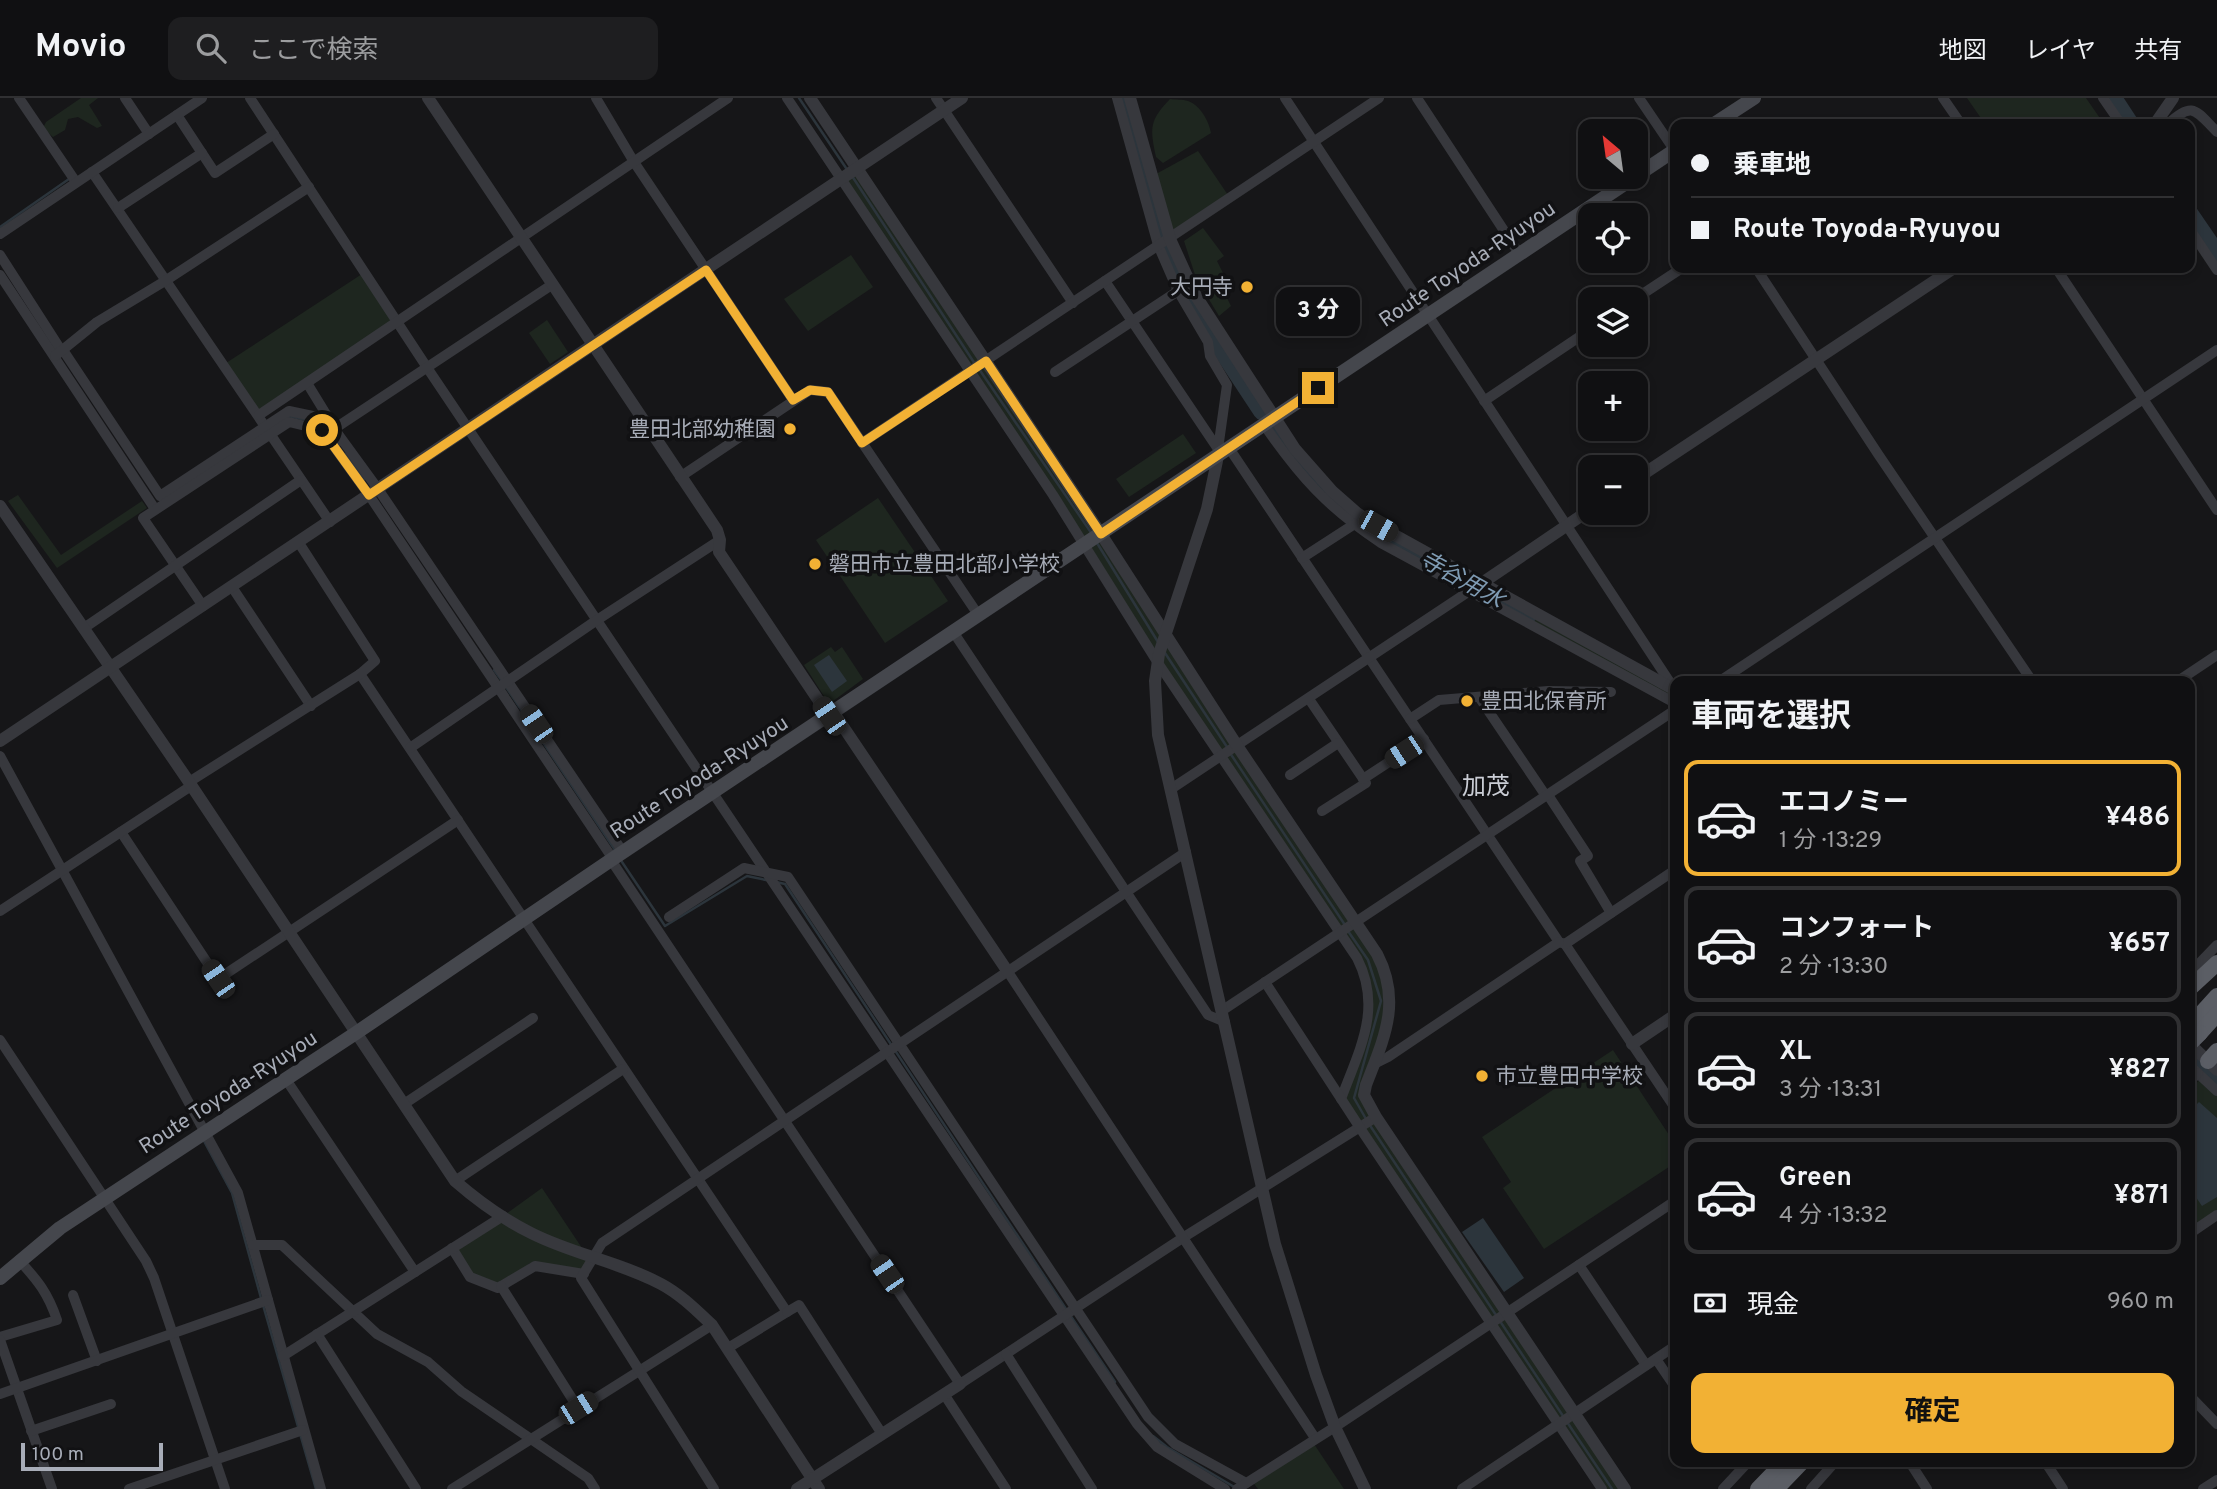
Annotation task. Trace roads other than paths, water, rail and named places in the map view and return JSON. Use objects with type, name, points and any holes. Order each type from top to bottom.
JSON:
[{"type":"highway","points":[[2195,983],[2217,963]]},
{"type":"highway","points":[[2195,1029],[2217,996]]},
{"type":"highway","points":[[2195,1032],[2217,1014]]},
{"type":"highway","points":[[1758,1489],[1779,1467]]},
{"type":"highway","points":[[1776,1489],[1797,1467]]},
{"type":"main road","points":[[1722,119],[1754,98]]},
{"type":"main road","name":"Route Toyoda-Ryuyou","points":[[1648,168],[1670,153]]},
{"type":"main road","name":"Route Toyoda-Ryuyou","points":[[0,1278],[60,1228],[356,1033],[1617,189]]},
{"type":"street","points":[[19,98],[76,182]]},
{"type":"street","points":[[125,98],[149,134]]},
{"type":"street","points":[[0,233],[202,98]]},
{"type":"street","points":[[250,98],[428,369],[1146,1437],[1171,1456],[1225,1489]]},
{"type":"street","points":[[428,98],[717,530],[719,552],[1008,972],[1315,1438]]},
{"type":"street","points":[[596,98],[634,162],[793,400]]},
{"type":"street","points":[[259,415],[727,98]]},
{"type":"street","points":[[787,98],[971,372],[1093,540],[1165,631],[1238,747],[1382,964],[1390,990],[1387,1026],[1364,1095],[1376,1117],[1625,1489]]},
{"type":"street","points":[[810,98],[986,361],[1093,540],[1158,663],[1357,958],[1368,988],[1369,1014],[1341,1100]]},
{"type":"street","points":[[936,98],[1073,303]]},
{"type":"street","points":[[0,741],[962,98]]},
{"type":"street","points":[[1117,98],[1178,291],[1208,342],[1210,356],[1227,385],[1222,452],[1207,509],[1165,631],[1158,663],[1155,681],[1157,726],[1275,1244],[1335,1427],[1365,1489]]},
{"type":"street","points":[[1130,98],[1164,242],[1311,487],[1353,525],[1381,543],[1475,587],[1670,687]]},
{"type":"street","points":[[1284,98],[1670,682]]},
{"type":"street","points":[[862,443],[1379,98]]},
{"type":"street","points":[[1417,98],[1520,255]]},
{"type":"street","points":[[1639,98],[1670,143]]},
{"type":"street","points":[[1943,98],[1958,119]]},
{"type":"street","points":[[2103,98],[2118,119]]},
{"type":"street","points":[[2158,119],[2173,98]]},
{"type":"street","points":[[2173,119],[2180,111],[2188,110],[2198,113],[2217,132]]},
{"type":"street","points":[[177,115],[215,173],[274,134]]},
{"type":"street","points":[[118,208],[202,153]]},
{"type":"street","points":[[92,172],[330,522]]},
{"type":"street","points":[[59,353],[97,322],[309,187]]},
{"type":"street","points":[[2195,237],[2217,270]]},
{"type":"street","points":[[0,255],[155,509]]},
{"type":"street","points":[[1648,290],[1674,273]]},
{"type":"street","points":[[1759,273],[2029,676]]},
{"type":"street","points":[[1648,471],[1946,273]]},
{"type":"street","points":[[2059,273],[2217,510]]},
{"type":"street","points":[[0,275],[160,496],[267,430],[289,422],[322,430],[374,492]]},
{"type":"street","points":[[1105,281],[1222,452],[1303,558],[1670,1101]]},
{"type":"street","points":[[334,429],[553,284]]},
{"type":"street","points":[[1055,372],[1178,291]]},
{"type":"street","points":[[1484,401],[1578,338]]},
{"type":"street","points":[[1728,676],[2217,350]]},
{"type":"street","points":[[307,383],[374,492],[503,684],[784,1120],[960,1384]]},
{"type":"street","points":[[680,477],[810,390],[828,392],[979,616]]},
{"type":"street","points":[[203,606],[143,519],[267,430],[289,411],[327,419]]},
{"type":"street","points":[[1269,421],[1318,476],[1357,513],[1475,587],[1670,701]]},
{"type":"street","points":[[84,628],[301,480]]},
{"type":"street","points":[[0,506],[190,784],[455,1181],[477,1200],[531,1233],[634,1271],[663,1285],[690,1304],[712,1325],[728,1348],[815,1484]]},
{"type":"street","points":[[1171,789],[1238,747],[1578,518]]},
{"type":"street","points":[[1303,558],[1353,525]]},
{"type":"street","points":[[410,748],[597,620],[720,540]]},
{"type":"street","points":[[0,911],[360,674],[375,661],[299,543]]},
{"type":"street","points":[[232,587],[311,706]]},
{"type":"street","points":[[954,633],[1208,1015],[1224,1016],[1265,982],[1670,713]]},
{"type":"street","points":[[2186,676],[2217,655]]},
{"type":"street","points":[[360,674],[787,1312]]},
{"type":"street","points":[[1410,719],[1438,700],[1548,691],[1611,692]]},
{"type":"street","points":[[1479,697],[1588,856],[1580,862],[1611,913]]},
{"type":"street","points":[[1309,699],[1366,783],[1322,811]]},
{"type":"street","points":[[1363,779],[1424,739]]},
{"type":"street","points":[[1290,775],[1338,743]]},
{"type":"street","points":[[0,755],[238,1193],[321,1489]]},
{"type":"street","points":[[121,832],[218,979],[458,820]]},
{"type":"street","points":[[714,1489],[581,1278],[602,1243],[1186,852]]},
{"type":"street","points":[[669,917],[744,869],[788,877],[1147,1417],[1175,1444],[1241,1486],[1335,1427],[1670,1204]]},
{"type":"street","points":[[1353,1066],[1372,1068],[1670,873]]},
{"type":"street","points":[[2195,968],[2217,945]]},
{"type":"street","points":[[1265,982],[1602,1489]]},
{"type":"street","points":[[404,1104],[533,1018]]},
{"type":"street","points":[[1632,1044],[1670,1018]]},
{"type":"street","points":[[2195,1039],[2210,1064],[2217,1091]]},
{"type":"street","points":[[0,1040],[106,1198],[155,1278],[225,1489]]},
{"type":"street","points":[[2195,1077],[2210,1064]]},
{"type":"street","points":[[455,1181],[623,1069]]},
{"type":"street","points":[[285,1079],[415,1272]]},
{"type":"street","points":[[797,1489],[815,1484],[882,1434],[1185,1237],[1376,1117]]},
{"type":"street","points":[[2195,1230],[2217,1215]]},
{"type":"street","points":[[283,1356],[503,1216]]},
{"type":"street","points":[[253,1245],[282,1245],[377,1334],[428,1362],[461,1391],[588,1478],[595,1489]]},
{"type":"street","points":[[452,1248],[470,1277],[498,1288],[535,1266],[584,1274]]},
{"type":"street","points":[[19,1260],[44,1288],[57,1320],[0,1338],[52,1489]]},
{"type":"street","points":[[1579,1265],[1646,1366]]},
{"type":"street","points":[[501,1286],[578,1408]]},
{"type":"street","points":[[73,1294],[97,1361]]},
{"type":"street","points":[[0,1394],[268,1300]]},
{"type":"street","points":[[728,1348],[799,1305],[882,1434]]},
{"type":"street","points":[[452,1489],[712,1325]]},
{"type":"street","points":[[317,1334],[416,1489]]},
{"type":"street","points":[[1462,1489],[1670,1349]]},
{"type":"street","points":[[1006,1354],[1092,1489]]},
{"type":"street","points":[[1656,1359],[1670,1380]]},
{"type":"street","points":[[944,1394],[1006,1489]]},
{"type":"street","points":[[2195,1401],[2217,1424]]},
{"type":"street","points":[[31,1432],[111,1404]]},
{"type":"street","points":[[129,1489],[303,1430]]},
{"type":"street","points":[[1723,1489],[1743,1467]]},
{"type":"street","points":[[1811,1489],[1831,1467]]},
{"type":"street","points":[[1913,1467],[1927,1489]]},
{"type":"street","points":[[2049,1467],[2063,1489]]},
{"type":"street","points":[[2203,1489],[2217,1480]]},
{"type":"waterway","points":[[799,98],[848,171]]},
{"type":"waterway","name":"寺谷用水","points":[[1122,98],[1171,263],[1200,317],[1262,411]]},
{"type":"waterway","points":[[2113,98],[2127,119]]},
{"type":"waterway","points":[[852,176],[975,364]]},
{"type":"waterway","points":[[0,227],[69,179]]},
{"type":"waterway","points":[[2195,222],[2217,254]]},
{"type":"waterway","points":[[979,369],[1092,534]]},
{"type":"waterway","points":[[288,416],[316,422]]},
{"type":"waterway","points":[[322,423],[339,445]]},
{"type":"waterway","name":"寺谷用水","points":[[1275,429],[1295,459],[1321,488],[1358,521],[1528,615]]},
{"type":"waterway","points":[[345,454],[365,479]]},
{"type":"waterway","points":[[1097,543],[1158,642]]},
{"type":"waterway","points":[[1165,653],[1227,747]]},
{"type":"waterway","points":[[494,670],[502,681]]},
{"type":"waterway","points":[[506,687],[615,850]]},
{"type":"waterway","points":[[1230,753],[1345,925]]},
{"type":"waterway","points":[[620,859],[665,926],[747,876],[766,880]]},
{"type":"waterway","points":[[776,882],[785,884],[1066,1309]]},
{"type":"waterway","points":[[1348,931],[1368,960],[1381,1001],[1354,1098],[1366,1119]]},
{"type":"waterway","name":"寺谷用水","points":[[2195,1063],[2217,1083]]},
{"type":"waterway","points":[[1369,1124],[1563,1416]]},
{"type":"waterway","points":[[204,1141],[232,1193],[261,1298]]},
{"type":"waterway","points":[[263,1305],[316,1489]]},
{"type":"waterway","points":[[1070,1315],[1115,1382]]},
{"type":"waterway","points":[[1567,1422],[1612,1489]]},
{"type":"waterway","points":[[1153,1436],[1236,1488]]},
{"type":"place","name":"大円寺","points":[[1247,287]]},
{"type":"place","name":"豊田北部幼稚園","points":[[790,429]]},
{"type":"place","name":"磐田市立豊田北部小学校","points":[[815,564]]},
{"type":"place","name":"豊田北保育所","points":[[1467,701]]},
{"type":"place","name":"市立豊田中学校","points":[[1482,1076]]},
{"type":"district","name":"加茂","points":[[1486,786]]}]
